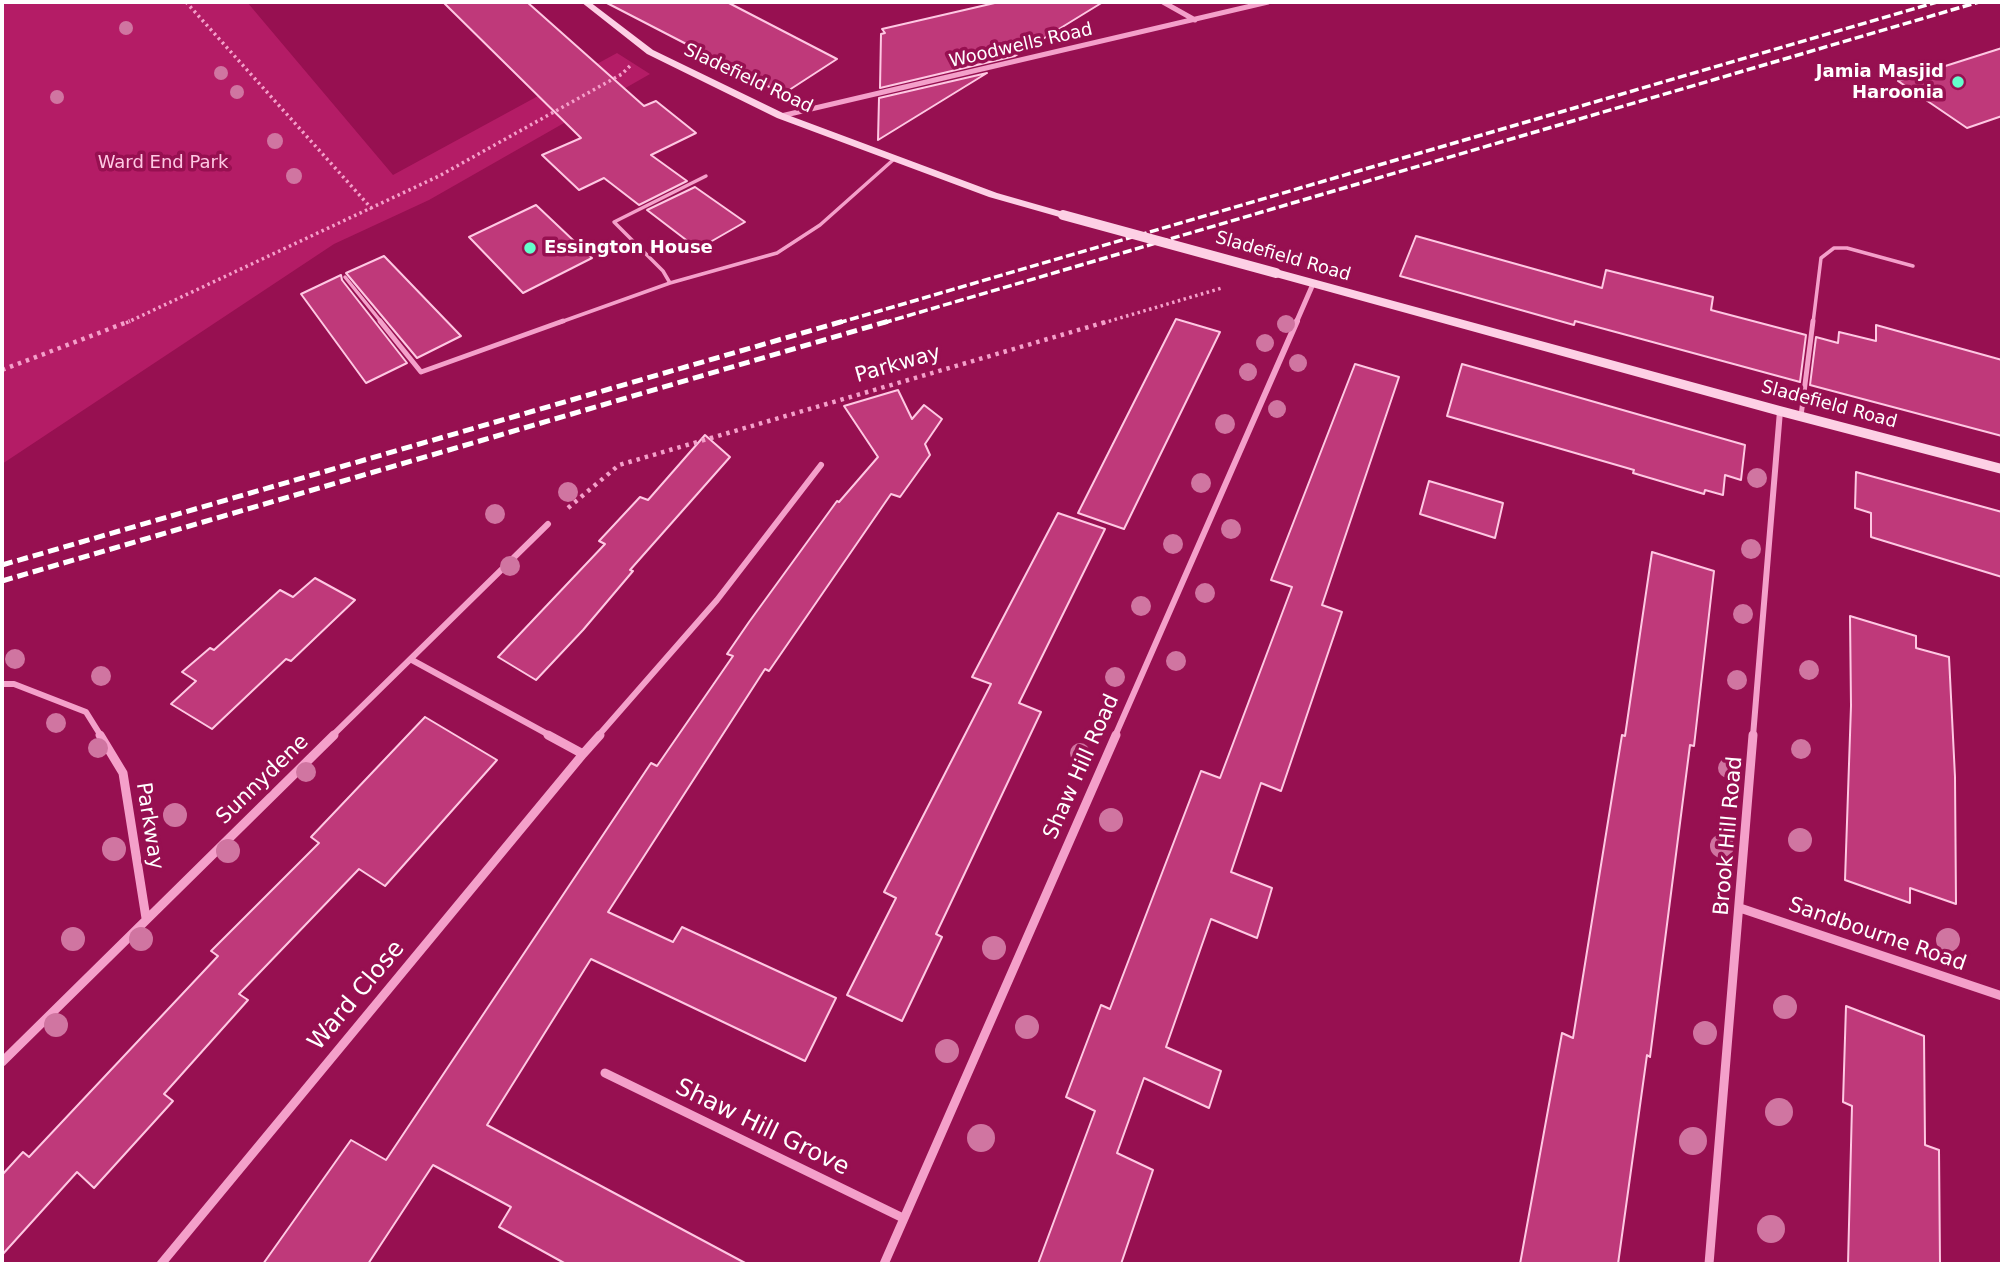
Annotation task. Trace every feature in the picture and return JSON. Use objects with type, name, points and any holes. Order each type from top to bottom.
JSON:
[{"type":"street","name":"Sladefield Road","points":[[585,2],[650,52],[781,116],[893,160],[993,195],[1780,411],[2002,468]]},
{"type":"street","points":[[1163,2],[1195,20]]},
{"type":"street","name":"Woodwells Road","points":[[781,116],[1268,2]]},
{"type":"street","name":"Shaw Hill Road","points":[[884,1264],[1313,284]]},
{"type":"street","name":"Brook Hill Road","points":[[1709,1264],[1780,411]]},
{"type":"street","name":"Ward Close","points":[[161,1264],[583,754],[717,600],[821,465]]},
{"type":"street","name":"Sunnydene","points":[[2,1062],[548,524]]},
{"type":"street","points":[[412,660],[583,754]]},
{"type":"street","name":"Parkway","points":[[2,684],[14,684],[86,712],[123,773],[146,918]]},
{"type":"street","name":"Sandbourne Road","points":[[1740,908],[2002,996]]},
{"type":"street","name":"Shaw Hill Grove","points":[[605,1073],[903,1218]]},
{"type":"lane","points":[[345,277],[421,372],[670,283],[777,253],[820,225],[893,160]]},
{"type":"lane","points":[[670,283],[663,271],[614,222],[706,176]]},
{"type":"lane","points":[[1801,416],[1821,258],[1834,248],[1847,248],[1913,266]]},
{"type":"path","points":[[186,2],[372,209]]},
{"type":"path","points":[[2,370],[111,330],[372,209],[439,176],[622,74],[650,52]]},
{"type":"path","name":"Parkway","points":[[548,524],[619,465],[1222,288]]},
{"type":"green space","name":"Ward End Park","points":[[2,2],[247,2],[393,175],[617,53],[650,74],[429,200],[334,244],[2,464]]},
{"type":"building","points":[[443,2],[527,2],[644,106],[656,101],[696,133],[651,155],[687,181],[639,205],[604,178],[579,190],[542,155],[581,138]]},
{"type":"building","points":[[605,2],[727,2],[837,59],[783,94]]},
{"type":"building","points":[[999,2],[1103,2],[1015,56],[880,88],[881,34],[885,33],[882,29]]},
{"type":"building","name":"Jamia Masjid Haroonia","points":[[2002,48],[2002,116],[1967,128],[1898,81]]},
{"type":"building","points":[[987,73],[878,140],[879,98]]},
{"type":"building","points":[[695,187],[745,222],[698,249],[647,210]]},
{"type":"building","name":"Essington House","points":[[536,205],[592,258],[523,293],[469,237]]},
{"type":"building","points":[[1416,236],[1602,288],[1606,270],[1713,297],[1711,310],[1806,335],[1800,382],[1575,321],[1574,325],[1400,276]]},
{"type":"building","points":[[384,256],[461,336],[417,358],[346,273]]},
{"type":"building","points":[[341,275],[342,280],[407,363],[366,383],[301,294]]},
{"type":"building","points":[[1176,319],[1220,332],[1124,529],[1078,513]]},
{"type":"building","points":[[1876,325],[2002,360],[2002,436],[1810,385],[1816,337],[1838,343],[1839,332],[1876,341]]},
{"type":"building","points":[[1355,364],[1399,377],[1322,605],[1342,612],[1281,791],[1261,783],[1231,872],[1272,888],[1257,938],[1211,919],[1166,1047],[1221,1071],[1209,1108],[1144,1078],[1117,1153],[1153,1170],[1121,1264],[1038,1264],[1095,1111],[1066,1097],[1101,1005],[1110,1009],[1201,771],[1220,778],[1292,587],[1271,580]]},
{"type":"building","points":[[1462,364],[1745,445],[1741,480],[1725,475],[1723,495],[1705,490],[1704,494],[1633,473],[1634,470],[1447,416]]},
{"type":"building","points":[[898,390],[912,419],[924,405],[942,419],[925,444],[930,455],[900,497],[891,494],[769,671],[765,669],[608,912],[673,942],[682,927],[836,998],[805,1061],[591,959],[487,1125],[747,1264],[566,1264],[499,1227],[511,1207],[433,1165],[368,1264],[263,1264],[351,1140],[386,1160],[651,763],[657,766],[733,656],[727,654],[749,622],[837,501],[839,502],[878,457],[844,406]]},
{"type":"building","points":[[705,435],[730,457],[630,570],[633,571],[583,630],[536,680],[498,657],[605,544],[599,541],[640,497],[648,500]]},
{"type":"building","points":[[1856,472],[2002,512],[2002,577],[1871,537],[1871,513],[1855,508]]},
{"type":"building","points":[[1429,481],[1503,503],[1495,538],[1420,514]]},
{"type":"building","points":[[1058,513],[1105,529],[1019,703],[1041,712],[936,934],[942,937],[902,1021],[847,995],[896,898],[884,892],[991,684],[972,677]]},
{"type":"building","points":[[1652,552],[1714,571],[1694,746],[1690,745],[1650,1057],[1647,1055],[1618,1264],[1520,1264],[1562,1033],[1573,1038],[1622,735],[1625,736]]},
{"type":"building","points":[[315,578],[355,600],[291,661],[286,659],[212,729],[171,704],[196,681],[182,672],[210,648],[214,650],[280,590],[293,597]]},
{"type":"building","points":[[1850,616],[1916,636],[1916,648],[1949,657],[1955,777],[1956,904],[1910,888],[1910,903],[1845,880],[1851,706]]},
{"type":"building","points":[[425,717],[497,760],[385,886],[359,869],[239,994],[248,1000],[164,1094],[173,1101],[94,1188],[77,1172],[2,1255],[2,1175],[23,1152],[29,1157],[218,956],[211,951],[319,843],[311,837]]},
{"type":"building","points":[[1846,1006],[1924,1036],[1925,1145],[1939,1150],[1940,1264],[1848,1264],[1852,1106],[1843,1102]]},
{"type":"railway","points":[[838,323],[1937,2]]},
{"type":"railway","points":[[883,323],[1979,2]]},
{"type":"railway","points":[[2,565],[844,321]]},
{"type":"railway","points":[[2,581],[889,321]]},
{"type":"place","name":"Jamia Masjid Haroonia","points":[[1958,82]]},
{"type":"place","name":"Essington House","points":[[530,248]]}]
